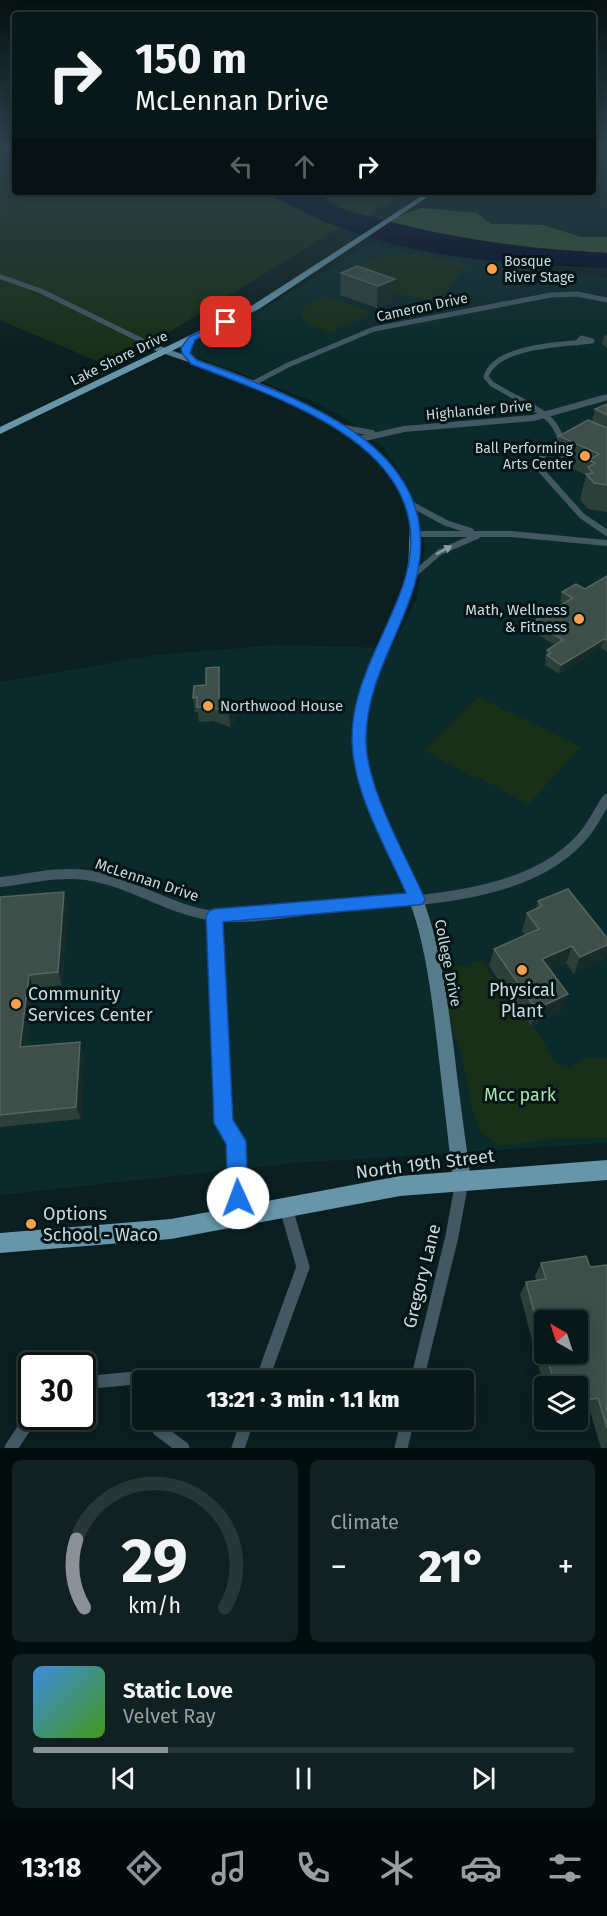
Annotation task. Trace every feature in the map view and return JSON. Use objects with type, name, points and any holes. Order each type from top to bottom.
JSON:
[{"type":"main road","name":"Lake Shore Drive","points":[[0,431],[249,303],[381,217]]},
{"type":"main road","name":"Lake Shore Drive","points":[[0,422],[161,349],[192,338],[265,302],[394,217]]},
{"type":"main road","points":[[192,338],[185,351],[194,362]]},
{"type":"main road","name":"North 19th Street","points":[[0,1243],[171,1229],[400,1186],[607,1170]]},
{"type":"street","points":[[0,277],[49,295],[127,336],[161,349]]},
{"type":"street","name":"Cameron Drive","points":[[252,384],[295,361],[374,329],[551,295],[577,294],[607,300]]},
{"type":"street","points":[[577,343],[508,354],[494,362],[486,377],[492,385],[521,399],[559,430],[561,440],[542,456],[539,468],[582,516],[607,533]]},
{"type":"street","name":"College Drive","points":[[161,349],[305,406],[345,428],[360,439],[394,475],[409,503],[415,534],[411,578],[366,688],[360,713],[359,740],[368,790],[417,899],[436,974],[462,1181]]},
{"type":"street","name":"Highlander Drive","points":[[345,428],[363,432],[387,432],[504,422],[544,416],[607,397]]},
{"type":"street","name":"Highlander Drive","points":[[360,439],[387,432]]},
{"type":"street","points":[[409,503],[446,523],[486,534]]},
{"type":"street","points":[[415,534],[570,537],[607,542]]},
{"type":"street","points":[[411,578],[423,563],[436,554],[486,534]]},
{"type":"street","name":"McLennan Drive","points":[[0,882],[86,875],[119,885],[183,911],[214,916],[475,892],[539,870],[589,831],[607,798]]},
{"type":"street","points":[[214,916],[224,1123],[236,1141],[238,1216]]},
{"type":"street","name":"Gregory Lane","points":[[419,1370],[452,1236],[462,1181]]},
{"type":"street","points":[[266,1370],[303,1267],[286,1208]]},
{"type":"street","points":[[96,1382],[132,1378]]},
{"type":"street","points":[[11,1448],[23,1430]]},
{"type":"street","points":[[159,1430],[183,1448]]},
{"type":"street","points":[[238,1448],[244,1430]]},
{"type":"street","points":[[401,1448],[405,1430]]},
{"type":"shaded area","points":[[314,217],[370,217],[436,232],[521,246],[607,253],[607,268],[475,259],[388,243],[346,230]]},
{"type":"shaded area","points":[[368,244],[607,278],[607,1143],[295,1163],[0,1195],[0,682],[156,655],[276,645],[392,648],[417,598],[425,546],[409,488],[385,449],[347,419],[310,400],[194,356],[189,350],[193,344],[270,305]]},
{"type":"green space","points":[[0,217],[316,217],[341,227],[171,331],[99,362],[0,320]]},
{"type":"green space","points":[[397,217],[482,217],[491,224],[543,225],[581,237],[607,237],[607,253],[523,248],[466,241],[385,221]]},
{"type":"green space","points":[[415,254],[466,264],[447,290],[439,297],[431,299],[407,296],[344,277],[375,258]]},
{"type":"green space","points":[[325,296],[369,311],[369,314],[329,333],[306,322],[301,315],[305,306]]},
{"type":"green space","points":[[479,697],[581,747],[528,805],[424,750]]},
{"type":"green space","name":"Mcc park","points":[[483,960],[488,971],[540,1035],[553,1059],[565,1069],[587,1058],[607,1058],[607,1138],[551,1139],[500,1146],[482,1134],[472,1109],[462,1056],[452,1026],[440,967],[465,966]]},
{"type":"building","points":[[357,266],[395,279],[378,286],[341,273]]},
{"type":"building","points":[[607,404],[607,415],[595,409]]},
{"type":"building","points":[[588,420],[607,427],[607,485],[594,483],[586,474],[593,473],[588,467],[595,463],[589,460],[599,454],[559,436]]},
{"type":"building","name":"Math, Wellness & Fitness","points":[[607,576],[607,640],[604,639],[561,665],[547,655],[551,653],[547,650],[563,640],[534,621],[573,598],[562,592],[576,584],[585,589]]},
{"type":"building","points":[[219,667],[219,699],[235,705],[229,713],[212,707],[197,707],[197,697],[193,698],[194,686],[206,685],[206,668]]},
{"type":"building","name":"Physical Plant","points":[[568,889],[607,938],[607,945],[580,957],[572,946],[542,959],[568,994],[536,1009],[494,949],[539,929],[527,913],[542,906],[538,901]]},
{"type":"building","name":"Community Services Center","points":[[64,892],[58,972],[29,975],[20,1047],[80,1042],[76,1107],[0,1115],[0,897]]},
{"type":"building","points":[[586,1256],[590,1267],[607,1265],[607,1428],[598,1398],[588,1400],[588,1376],[552,1376],[549,1364],[588,1364],[588,1310],[534,1312],[526,1282],[546,1279],[541,1263]]},
{"type":"place","name":"Bosque River Stage","points":[[492,269]]},
{"type":"place","name":"Ball Performing Arts Center","points":[[585,456]]},
{"type":"place","name":"Math, Wellness & Fitness","points":[[579,619]]},
{"type":"place","name":"Northwood House","points":[[208,706]]},
{"type":"place","name":"Physical Plant","points":[[522,970]]},
{"type":"place","name":"Community Services Center","points":[[16,1004]]},
{"type":"place","name":"Options School - Waco","points":[[31,1224]]},
{"type":"route","points":[[226,322],[192,338],[185,348],[186,353],[194,362],[305,406],[337,423],[360,439],[386,464],[401,487],[409,503],[416,548],[409,584],[368,681],[360,713],[359,740],[368,790],[399,853],[417,899],[231,917],[214,916],[224,1123],[236,1141],[238,1198]]}]
